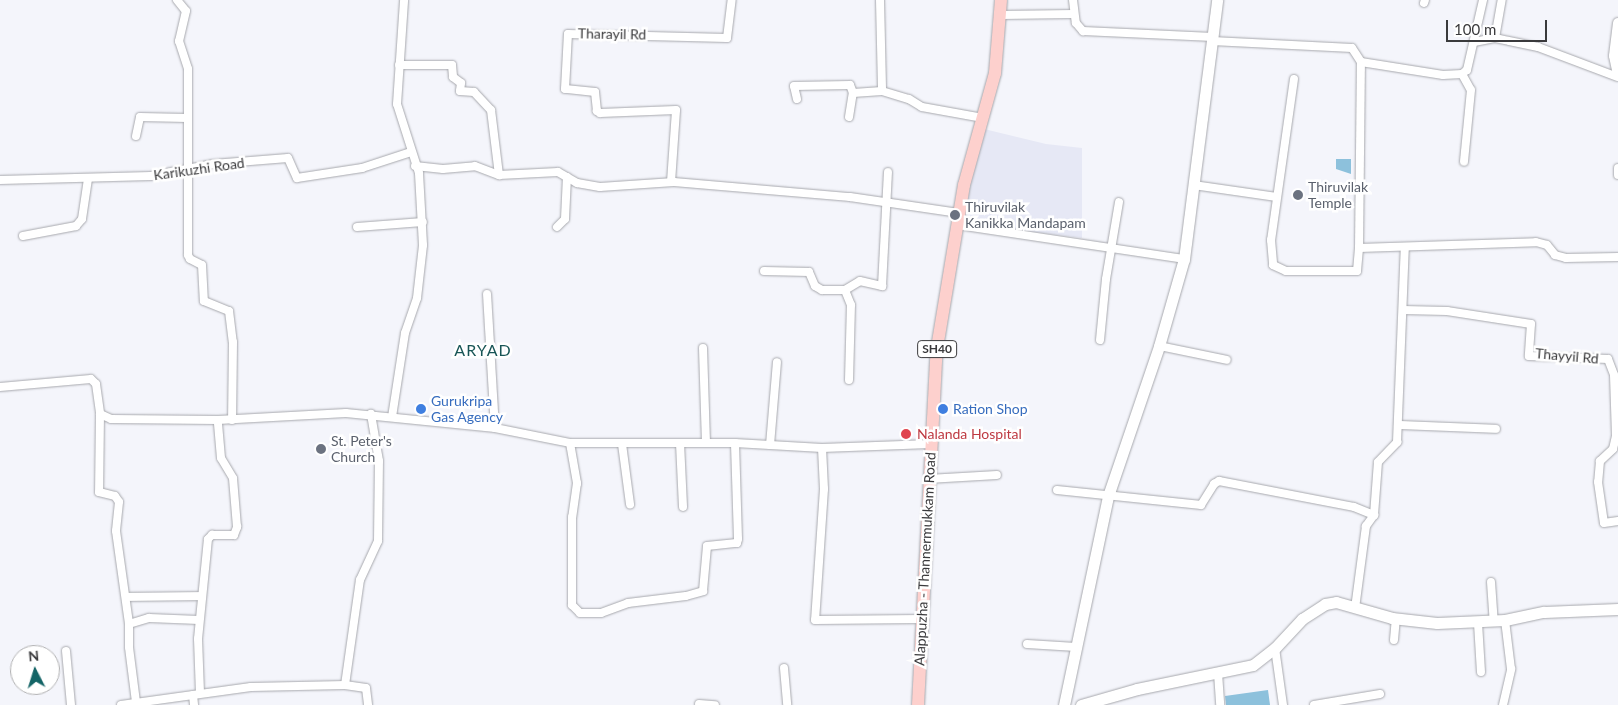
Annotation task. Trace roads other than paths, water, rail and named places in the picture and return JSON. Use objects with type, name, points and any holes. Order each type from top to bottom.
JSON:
[{"type":"main road","name":"Alappuzha - Thannermukkam Road","points":[[918,705],[928,479],[937,348],[958,219],[995,73],[1001,0]]},
{"type":"main road","points":[[1064,705],[1108,496],[1159,346],[1184,259],[1217,0]]},
{"type":"main road","points":[[1081,705],[1115,700],[1253,665],[1275,648],[1302,620],[1325,604],[1336,602],[1396,618],[1428,623],[1478,622],[1544,612],[1618,609]]},
{"type":"street","points":[[177,0],[186,11],[179,41],[188,69],[190,168],[188,255],[190,259],[202,265],[204,301],[229,311],[233,342],[232,420]]},
{"type":"street","points":[[392,417],[405,334],[417,298],[423,261],[423,222],[415,166],[397,104],[399,65],[405,17],[404,0]]},
{"type":"street","name":"Tharayil Rd","points":[[672,182],[676,110],[600,113],[597,111],[595,92],[565,89],[568,34],[727,38],[732,0]]},
{"type":"street","points":[[880,0],[882,91]]},
{"type":"street","points":[[1073,0],[1073,14],[1079,29],[1090,32],[1352,48],[1361,62],[1358,271],[1286,271],[1273,265],[1271,240],[1294,79]]},
{"type":"street","points":[[1361,62],[1443,74],[1462,74],[1467,70],[1483,0]]},
{"type":"street","points":[[1495,38],[1502,0]]},
{"type":"street","points":[[1001,15],[1073,14]]},
{"type":"street","points":[[1618,23],[1614,56],[1618,76]]},
{"type":"street","points":[[1474,42],[1495,38],[1538,47],[1618,76]]},
{"type":"street","points":[[399,65],[452,65],[454,77],[462,83],[460,91],[474,92],[491,110],[499,175]]},
{"type":"street","points":[[1462,74],[1471,90],[1464,162]]},
{"type":"street","points":[[797,99],[794,86],[850,85],[853,93],[849,116]]},
{"type":"street","points":[[853,93],[882,91],[909,99],[922,107],[983,118]]},
{"type":"street","points":[[136,136],[140,117],[188,118]]},
{"type":"street","name":"Karikuzhi Road","points":[[0,180],[88,179],[168,174],[190,168],[288,158],[297,178],[362,168],[411,152]]},
{"type":"street","points":[[415,166],[443,169],[475,166],[499,175],[558,172],[577,183],[600,187],[672,182],[850,197],[888,203],[958,219],[1112,249],[1184,259]]},
{"type":"street","points":[[1618,168],[1618,175]]},
{"type":"street","points":[[764,270],[809,272],[815,286],[822,290],[845,290],[860,281],[882,286],[888,203],[888,172]]},
{"type":"street","points":[[557,227],[565,220],[568,177]]},
{"type":"street","points":[[23,236],[76,226],[82,219],[88,179]]},
{"type":"street","points":[[1194,185],[1276,198]]},
{"type":"street","points":[[1100,340],[1119,202]]},
{"type":"street","points":[[357,227],[423,222]]},
{"type":"street","points":[[1359,248],[1536,242],[1548,245],[1555,254],[1566,258],[1618,257]]},
{"type":"street","points":[[1355,608],[1366,526],[1374,515],[1378,462],[1397,442],[1406,247]]},
{"type":"street","points":[[845,290],[851,305],[849,380]]},
{"type":"street","points":[[487,294],[494,428]]},
{"type":"street","name":"Thayyil Rd","points":[[1403,310],[1448,311],[1531,324],[1529,356],[1608,359],[1614,375],[1616,436],[1613,449],[1600,461],[1598,482],[1604,523],[1618,521]]},
{"type":"street","points":[[1159,346],[1227,360]]},
{"type":"street","points":[[703,348],[706,443]]},
{"type":"street","points":[[770,445],[777,362]]},
{"type":"street","points":[[0,387],[91,379],[96,384],[100,414],[99,492],[115,496],[119,502],[116,531],[123,593],[126,597],[130,624],[129,647],[136,702]]},
{"type":"street","points":[[100,414],[111,418],[232,420],[297,414],[371,414],[494,428],[570,443],[735,443],[822,448],[930,444]]},
{"type":"street","points":[[346,685],[360,580],[378,541],[379,461],[371,414]]},
{"type":"street","points":[[194,705],[197,694],[199,620],[208,539],[212,535],[234,535],[237,527],[234,486],[221,458],[218,420]]},
{"type":"street","points":[[1398,425],[1496,429]]},
{"type":"street","points":[[570,443],[577,482],[572,517],[572,605],[580,613],[601,612],[628,603],[686,596],[703,591],[706,546],[737,543],[738,539],[735,443]]},
{"type":"street","points":[[680,443],[683,507]]},
{"type":"street","points":[[622,444],[630,504]]},
{"type":"street","points":[[822,448],[824,489],[816,620],[921,619]]},
{"type":"street","points":[[928,479],[997,475]]},
{"type":"street","points":[[1057,490],[1201,505],[1214,483],[1219,481],[1354,507],[1374,515]]},
{"type":"street","points":[[1491,582],[1511,670],[1503,705]]},
{"type":"street","points":[[126,597],[202,596]]},
{"type":"street","points":[[130,624],[149,618],[199,620]]},
{"type":"street","points":[[1394,640],[1396,618]]},
{"type":"street","points":[[1478,622],[1481,672]]},
{"type":"street","points":[[1027,644],[1076,647]]},
{"type":"street","points":[[1275,648],[1283,705]]},
{"type":"street","points":[[66,651],[71,705]]},
{"type":"street","points":[[784,668],[787,705]]},
{"type":"street","points":[[1218,673],[1220,705]]},
{"type":"street","points":[[121,705],[252,687],[346,685],[366,688],[368,705]]},
{"type":"street","points":[[1314,705],[1345,703],[1380,694]]},
{"type":"street","points":[[699,704],[715,705]]},
{"type":"water","points":[[1336,159],[1351,159],[1351,174],[1336,169]]},
{"type":"water","points":[[1268,690],[1270,705],[1226,705],[1225,696]]},
{"type":"place","name":"Thiruvilak Temple","points":[[1298,195]]},
{"type":"place","name":"Thiruvilak Kanikka Mandapam","points":[[955,215]]},
{"type":"place","name":"Gurukripa Gas Agency","points":[[421,409]]},
{"type":"place","name":"Ration Shop","points":[[943,409]]},
{"type":"place","name":"Nalanda Hospital","points":[[906,434]]},
{"type":"place","name":"St. Peter's Church","points":[[321,449]]},
{"type":"district","name":"ARYAD","points":[[483,350]]}]
